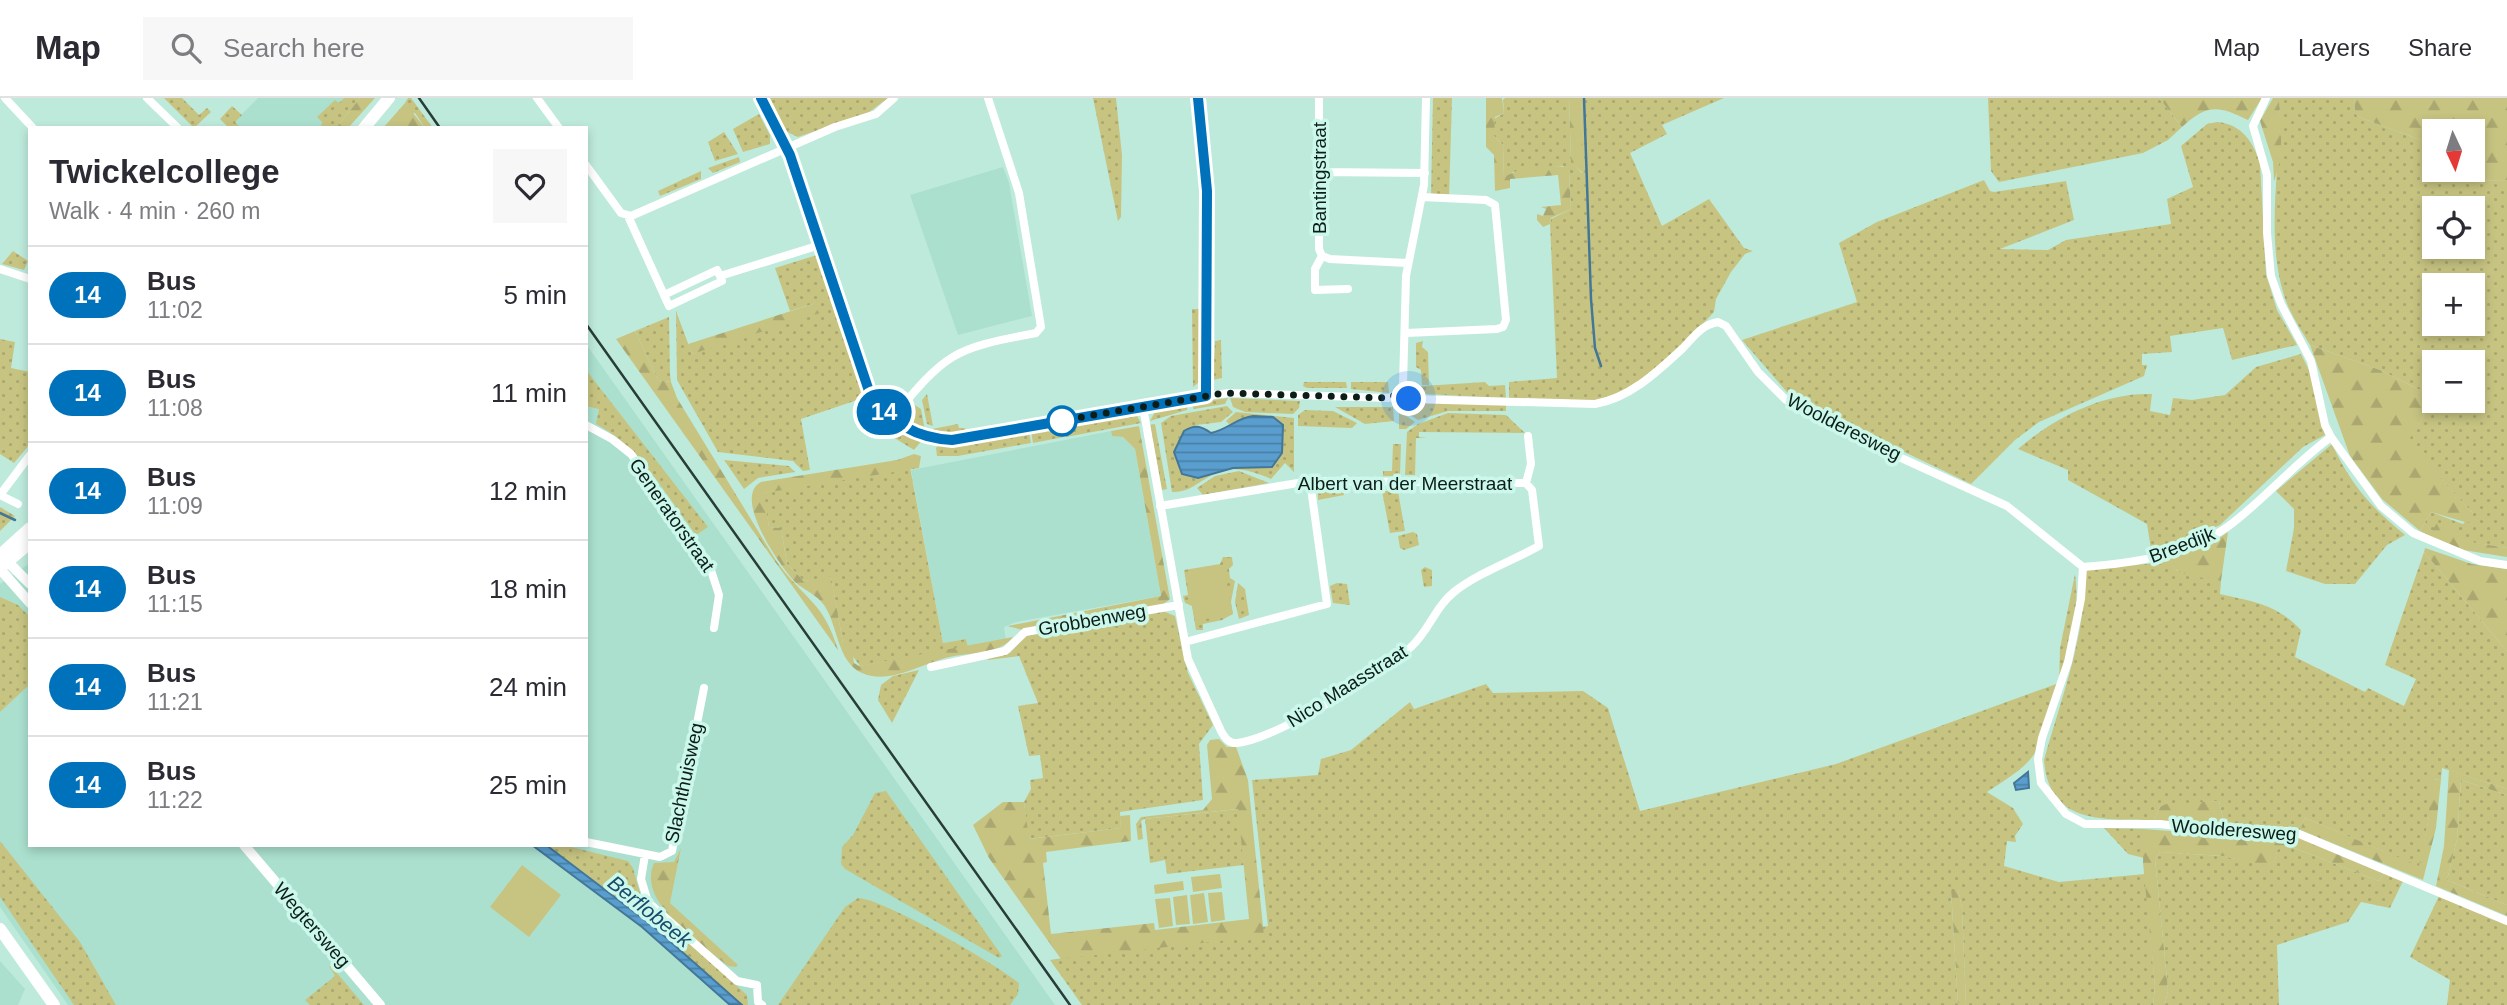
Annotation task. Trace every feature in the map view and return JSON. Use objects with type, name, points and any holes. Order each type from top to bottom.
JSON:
[{"type":"main road","points":[[366,126],[389,98]]},
{"type":"main road","points":[[2,562],[28,530]]},
{"type":"main road","points":[[2,562],[28,544]]},
{"type":"main road","points":[[0,929],[54,1005]]},
{"type":"street","points":[[5,98],[31,126]]},
{"type":"street","points":[[148,98],[176,126]]},
{"type":"street","points":[[527,98],[536,98],[557,126]]},
{"type":"street","name":"Woolderesweg","points":[[761,98],[788,148],[866,386],[891,419],[925,436],[952,440],[1229,393],[1389,398],[1399,393],[1409,399],[1595,404],[1629,393],[1667,362],[1704,326],[1718,322],[1726,326],[1758,372],[1793,404],[2007,506],[2083,567],[2081,599],[2068,662],[2042,737],[2038,759],[2041,782],[2066,814],[2085,824],[2160,824],[2228,832],[2292,831],[2507,921]]},
{"type":"street","points":[[628,216],[835,127],[876,114],[894,98]]},
{"type":"street","points":[[891,419],[930,373],[960,350],[979,343],[1036,333],[1041,327],[1019,193],[988,98]]},
{"type":"street","points":[[1198,98],[1207,191],[1206,396]]},
{"type":"street","name":"Bantingstraat","points":[[1319,98],[1319,249],[1322,256]]},
{"type":"street","points":[[1399,393],[1403,384],[1407,263],[1425,173],[1426,98]]},
{"type":"street","points":[[2266,98],[2253,126],[2267,175],[2267,233],[2271,276],[2281,304],[2311,360],[2323,417],[2331,437],[2381,506],[2413,533],[2480,561],[2507,565]]},
{"type":"street","points":[[588,168],[621,213],[628,216],[668,306],[722,281],[720,276],[820,245]]},
{"type":"street","points":[[1319,172],[1425,173]]},
{"type":"street","points":[[1406,333],[1497,329],[1503,327],[1506,320],[1495,205],[1486,200],[1422,197]]},
{"type":"street","name":"Bantingstraat","points":[[1322,256],[1407,263]]},
{"type":"street","name":"Bantingstraat","points":[[1322,256],[1315,269],[1315,290],[1348,289]]},
{"type":"street","points":[[0,269],[28,278]]},
{"type":"street","name":"Nico Maasstraat","points":[[1143,407],[1191,668],[1226,739],[1237,743],[1305,716],[1410,648],[1442,604],[1455,591],[1539,546],[1532,490],[1526,483],[1531,464],[1528,436]]},
{"type":"street","name":"Generatorstraat","points":[[588,426],[612,439],[631,454],[709,564],[719,595],[714,628]]},
{"type":"street","name":"Breedijk","points":[[2083,567],[2153,559],[2212,536],[2242,515],[2305,456],[2331,437]]},
{"type":"street","points":[[18,504],[0,495],[28,458]]},
{"type":"street","points":[[1185,642],[1328,604],[1311,481]]},
{"type":"street","name":"Albert van der Meerstraat","points":[[1160,506],[1311,481],[1526,483]]},
{"type":"street","points":[[2,562],[28,582]]},
{"type":"street","points":[[2,562],[28,600]]},
{"type":"street","name":"Grobbenweg","points":[[931,667],[1004,651],[1025,632],[1179,605]]},
{"type":"street","name":"Slachthuisweg","points":[[588,842],[645,855],[666,855],[674,847],[704,688]]},
{"type":"street","name":"Wegtersweg","points":[[246,847],[380,1005]]},
{"type":"street","name":"Slachthuisweg","points":[[645,855],[641,879],[648,902],[737,981],[757,985],[759,1004]]},
{"type":"shaded area","points":[[258,98],[351,98],[330,126],[230,126]]},
{"type":"shaded area","points":[[1003,167],[1009,183],[1032,316],[958,335],[910,195]]},
{"type":"shaded area","points":[[588,347],[1055,1005],[68,1005],[0,907],[0,584],[28,564],[28,847],[588,847]]},
{"type":"shaded area","points":[[1111,431],[1112,436],[1123,437],[1135,449],[1161,596],[1016,622],[1004,627],[1006,641],[968,647],[966,639],[943,643],[911,470]]},
{"type":"shaded area","points":[[0,961],[25,989],[18,1005],[0,1005]]},
{"type":"green space","points":[[164,98],[182,98],[199,115],[207,108],[211,112],[196,126],[192,126]]},
{"type":"green space","points":[[344,98],[360,98],[338,126],[321,126],[322,122],[317,117],[335,100],[339,103]]},
{"type":"green space","points":[[360,98],[375,98],[350,126],[338,126]]},
{"type":"green space","points":[[411,98],[432,126],[424,126],[405,103]]},
{"type":"green space","points":[[767,98],[888,98],[868,113],[798,137],[787,132]]},
{"type":"green space","points":[[1093,98],[1116,98],[1122,155],[1121,217],[1118,221]]},
{"type":"green space","points":[[1433,98],[1452,98],[1449,199],[1431,196]]},
{"type":"green space","points":[[1486,98],[1502,98],[1504,113],[1495,117],[1494,136],[1504,146],[1503,178],[1517,171],[1542,167],[1566,167],[1569,172],[1571,209],[1551,218],[1550,224],[1543,227],[1537,220],[1537,214],[1543,216],[1546,209],[1541,207],[1561,205],[1558,175],[1510,179],[1510,188],[1495,191],[1494,155],[1486,147]]},
{"type":"green space","points":[[1505,98],[1569,98],[1571,162],[1582,173],[1581,98],[1724,98],[1662,125],[1667,134],[1630,153],[1662,226],[1709,199],[1744,248],[1753,251],[1745,254],[1731,272],[1716,299],[1714,312],[1684,344],[1627,392],[1599,401],[1509,398],[1509,382],[1557,378],[1550,224],[1551,219],[1571,209],[1569,172],[1563,166],[1513,172],[1503,179],[1504,146],[1494,136],[1494,119],[1504,113]]},
{"type":"green space","points":[[1569,98],[1581,98],[1583,173],[1571,163]]},
{"type":"green space","points":[[1988,98],[2159,98],[2182,127],[2168,140],[2143,153],[1999,182],[1991,171]]},
{"type":"green space","points":[[2159,98],[2262,98],[2248,120],[2213,109],[2199,114],[2182,127]]},
{"type":"green space","points":[[2273,98],[2279,98],[2281,140],[2280,161],[2274,181],[2273,162],[2260,121]]},
{"type":"green space","points":[[2279,98],[2354,98],[2355,113],[2359,117],[2422,141],[2422,182],[2507,180],[2507,548],[2429,536],[2420,531],[2431,512],[2463,524],[2473,513],[2406,443],[2424,413],[2485,413],[2485,350],[2422,350],[2422,391],[2380,370],[2310,345],[2283,292],[2275,245]]},
{"type":"green space","points":[[2354,98],[2507,98],[2507,180],[2485,180],[2485,119],[2422,119],[2422,141],[2359,117],[2355,113]]},
{"type":"green space","points":[[405,103],[423,126],[385,126]]},
{"type":"green space","points":[[232,106],[242,115],[235,122],[239,126],[227,126],[220,119]]},
{"type":"green space","points":[[759,114],[770,135],[770,144],[743,152],[733,129]]},
{"type":"green space","points":[[2217,122],[2240,130],[2254,148],[2260,163],[2266,274],[2277,310],[2297,345],[2232,360],[2223,328],[2170,336],[2172,352],[2142,354],[2142,365],[2147,365],[2144,376],[2039,422],[2015,440],[1971,484],[1792,398],[1742,340],[1857,302],[1839,243],[1877,222],[1984,180],[1990,191],[1994,192],[2066,181],[2074,220],[2000,249],[2048,250],[2066,240],[2171,224],[2167,199],[2193,187],[2181,146],[2207,124]]},
{"type":"green space","points":[[724,132],[738,154],[715,161],[708,142]]},
{"type":"green space","points":[[739,157],[740,162],[713,173],[708,168]]},
{"type":"green space","points":[[701,171],[701,179],[660,196],[658,191]]},
{"type":"green space","points":[[13,251],[28,261],[24,270],[2,264]]},
{"type":"green space","points":[[817,255],[866,397],[801,419],[810,470],[803,471],[793,461],[718,452],[677,380],[676,311],[692,354],[816,303],[790,311],[775,268]]},
{"type":"green space","points":[[816,303],[820,313],[692,354],[688,344]]},
{"type":"green space","points":[[1192,309],[1199,309],[1199,330],[1202,333],[1199,337],[1199,382],[1193,387]]},
{"type":"green space","points":[[669,317],[671,382],[658,380],[635,331]]},
{"type":"green space","points":[[635,331],[658,380],[671,382],[677,398],[777,562],[820,611],[838,650],[616,339]]},
{"type":"green space","points":[[0,339],[15,342],[11,368],[28,372],[28,446],[14,463],[0,454]]},
{"type":"green space","points":[[1221,340],[1222,378],[1213,380],[1215,341]]},
{"type":"green space","points":[[1423,341],[1422,347],[1428,352],[1429,385],[1422,385],[1421,370],[1416,367],[1416,343]]},
{"type":"green space","points":[[2310,345],[2380,370],[2422,391],[2422,413],[2424,413],[2407,443],[2473,513],[2468,523],[2431,512],[2420,531],[2382,499],[2350,456]]},
{"type":"green space","points":[[2301,354],[2314,380],[2325,435],[2303,447],[2220,525],[2152,556],[2147,524],[2068,480],[2068,470],[2018,449],[2063,417],[2098,402],[2115,397],[2152,394],[2150,411],[2170,415],[2173,398],[2192,400],[2225,395],[2256,367]]},
{"type":"green space","points":[[588,373],[708,527],[696,535],[640,459],[612,434],[596,424],[599,409],[588,406]]},
{"type":"green space","points":[[1304,382],[1346,382],[1347,388],[1307,388],[1303,386]]},
{"type":"green space","points":[[1351,382],[1388,382],[1389,393],[1351,389]]},
{"type":"green space","points":[[1485,382],[1489,386],[1505,385],[1506,398],[1404,393],[1407,387]]},
{"type":"green space","points":[[927,394],[933,426],[927,424],[922,400]]},
{"type":"green space","points":[[1228,398],[1225,404],[1194,409],[1190,403]]},
{"type":"green space","points":[[1230,398],[1300,401],[1299,408],[1293,414],[1245,412],[1233,407]]},
{"type":"green space","points":[[1400,400],[1506,405],[1506,411],[1448,411],[1418,420],[1399,408]]},
{"type":"green space","points":[[910,402],[921,409],[925,431],[904,420],[903,413]]},
{"type":"green space","points":[[1188,404],[1187,410],[1150,421],[1156,410]]},
{"type":"green space","points":[[1227,406],[1233,412],[1221,422],[1196,425],[1179,470],[1211,471],[1230,467],[1283,426],[1269,417],[1229,424],[1226,421],[1236,412],[1294,418],[1294,472],[1285,463],[1271,479],[1249,471],[1227,470],[1188,489],[1172,492],[1161,423],[1171,416]]},
{"type":"green space","points":[[1335,407],[1393,407],[1394,421],[1365,424]]},
{"type":"green space","points":[[874,408],[896,429],[922,440],[914,450],[888,434],[868,413]]},
{"type":"green space","points":[[1305,410],[1333,411],[1357,423],[1352,428],[1298,426],[1298,415]]},
{"type":"green space","points":[[1399,411],[1415,422],[1406,429],[1399,429]]},
{"type":"green space","points":[[1448,413],[1506,415],[1525,433],[1419,432],[1419,437],[1427,438],[1416,438],[1415,475],[1405,475],[1407,432],[1418,424]]},
{"type":"green space","points":[[1130,414],[1137,416],[1141,423],[1066,437],[1064,425],[1118,419]]},
{"type":"green space","points":[[958,424],[959,428],[965,428],[966,433],[930,432],[932,429]]},
{"type":"green space","points":[[1155,424],[1167,489],[1162,490],[1150,425]]},
{"type":"green space","points":[[1139,426],[1170,599],[1162,605],[1022,630],[1008,626],[1161,596],[1135,449],[1123,437],[1112,436],[1111,431]]},
{"type":"green space","points":[[1063,428],[1064,437],[1033,443],[1031,431]]},
{"type":"green space","points":[[1029,432],[1031,443],[958,456],[937,456],[936,448],[939,444],[966,446],[1008,435],[1024,436]]},
{"type":"green space","points":[[1393,444],[1401,444],[1400,476],[1383,476],[1383,471],[1392,471]]},
{"type":"green space","points":[[2332,444],[2363,494],[2405,535],[2387,545],[2355,584],[2325,584],[2286,571],[2294,528],[2294,509],[2276,491]]},
{"type":"green space","points":[[914,454],[921,456],[919,468],[764,493],[769,527],[781,528],[787,564],[804,581],[831,576],[843,643],[852,649],[854,663],[859,666],[1013,637],[994,649],[954,656],[896,675],[873,676],[862,673],[847,661],[824,605],[795,582],[779,561],[755,516],[753,490],[761,482],[897,460]]},
{"type":"green space","points":[[724,460],[789,466],[795,472],[758,478],[744,489]]},
{"type":"green space","points":[[910,467],[943,643],[966,639],[968,647],[860,666],[843,643],[831,577],[804,581],[787,564],[781,528],[769,527],[763,493]]},
{"type":"green space","points":[[1239,471],[1269,483],[1203,495],[1197,488],[1215,476]]},
{"type":"green space","points":[[1326,485],[1344,485],[1344,495],[1318,500],[1318,490]]},
{"type":"green space","points":[[1382,491],[1398,491],[1405,531],[1390,533]]},
{"type":"green space","points":[[0,507],[15,516],[0,531]]},
{"type":"green space","points":[[2437,523],[2461,532],[2459,540],[2507,548],[2507,557],[2463,550],[2429,536]]},
{"type":"green space","points":[[1413,532],[1417,534],[1419,545],[1404,550],[1400,548],[1398,536]]},
{"type":"green space","points":[[2228,532],[2221,581],[2187,575],[2173,568],[2170,559],[2215,541]]},
{"type":"green space","points":[[2425,548],[2472,564],[2507,569],[2507,651],[2424,552]]},
{"type":"green space","points":[[2424,552],[2507,651],[2507,789],[2442,768],[2441,779],[2429,780],[2429,816],[2420,867],[2305,818],[2300,830],[2225,827],[2219,801],[2160,807],[2154,820],[2099,818],[2068,808],[2056,797],[2048,781],[2044,760],[2077,642],[2082,618],[2085,568],[2147,564],[2170,559],[2176,570],[2221,581],[2220,594],[2274,609],[2301,630],[2295,657],[2365,692],[2368,688],[2404,706],[2416,679],[2385,665]]},
{"type":"green space","points":[[1223,557],[1232,557],[1233,565],[1229,569],[1230,578],[1235,581],[1231,602],[1233,614],[1222,620],[1203,624],[1203,630],[1196,630],[1192,606],[1185,603],[1183,596],[1188,595],[1184,570],[1220,564]]},
{"type":"green space","points":[[1223,565],[1233,614],[1195,621],[1185,572]]},
{"type":"green space","points":[[1425,567],[1432,570],[1432,586],[1424,587],[1421,570]]},
{"type":"green space","points":[[2075,574],[2076,611],[2059,682],[2060,648]]},
{"type":"green space","points":[[1238,583],[1245,589],[1249,615],[1239,619],[1235,602]]},
{"type":"green space","points":[[1337,583],[1347,584],[1350,605],[1333,603],[1330,586]]},
{"type":"green space","points":[[0,597],[18,605],[28,615],[28,686],[0,712]]},
{"type":"green space","points":[[1163,611],[1175,616],[1188,673],[1213,725],[1199,744],[1203,800],[1120,812],[1121,828],[1028,839],[1024,802],[1031,789],[1030,780],[1043,778],[1040,755],[1029,756],[1018,706],[1038,703],[1019,656],[988,660],[987,657],[1010,653],[1026,636]]},
{"type":"green space","points":[[919,670],[892,723],[878,700],[881,685],[893,676]]},
{"type":"green space","points":[[2059,683],[2036,751],[2014,774],[1987,792],[2013,808],[2023,824],[2015,836],[2016,842],[2007,841],[2004,866],[2059,882],[2145,874],[2155,987],[2153,1005],[1966,1005],[1962,908],[1958,889],[1951,890],[1958,1005],[1082,1005],[1050,960],[1268,926],[1252,780],[1318,775],[1321,759],[1351,750],[1410,702],[1414,709],[1486,684],[1493,693],[1583,691],[1608,708],[1640,811],[1836,764]]},
{"type":"green space","points":[[1219,739],[1227,747],[1236,747],[1248,780],[1264,936],[1061,959],[989,858],[973,825],[1003,802],[1024,802],[1029,839],[1121,828],[1120,816],[1130,815],[1131,841],[1046,852],[1047,862],[1043,863],[1051,934],[1154,923],[1155,930],[1249,919],[1238,809],[1144,819],[1141,821],[1143,839],[1138,840],[1136,824],[1141,817],[1203,810],[1212,799],[1207,745],[1210,740]]},
{"type":"green space","points":[[2449,770],[2507,789],[2507,795],[2461,780],[2457,839],[2447,880],[2507,905],[2507,916],[2436,886],[2444,846]]},
{"type":"green space","points":[[2441,779],[2436,828],[2423,880],[2300,830],[2305,818],[2419,866],[2429,816],[2429,780]]},
{"type":"green space","points":[[2461,780],[2507,795],[2507,905],[2447,880],[2457,839]]},
{"type":"green space","points":[[886,791],[1002,956],[999,958],[845,869],[841,864],[842,847],[853,835],[875,793]]},
{"type":"green space","points":[[2219,801],[2225,827],[2154,820],[2160,807],[2166,804]]},
{"type":"green space","points":[[1239,809],[1244,865],[1167,874],[1165,860],[1150,863],[1145,819]]},
{"type":"green space","points":[[2104,828],[2144,829],[2144,858],[2128,854]]},
{"type":"green space","points":[[2144,829],[2224,835],[2286,834],[2384,873],[2379,881],[2289,846],[2278,848],[2273,868],[2223,856],[2160,852],[2155,859],[2168,989],[2165,1005],[2153,1005],[2155,987],[2143,863]]},
{"type":"green space","points":[[0,841],[80,942],[116,1005],[74,1005],[0,897]]},
{"type":"green space","points":[[2289,846],[2379,881],[2384,873],[2403,881],[2390,908],[2361,902],[2348,922],[2277,945],[2279,1005],[2165,1005],[2168,989],[2155,859],[2160,852],[2223,856],[2273,867],[2278,847]]},
{"type":"green space","points":[[549,847],[571,847],[628,861],[633,868],[641,897],[613,896]]},
{"type":"green space","points":[[681,848],[670,903],[738,965],[736,967],[728,966],[688,934],[662,907],[654,893],[651,878],[654,863],[674,862]]},
{"type":"green space","points":[[522,865],[561,895],[529,937],[490,907]]},
{"type":"green space","points":[[1220,874],[1222,888],[1193,892],[1191,877]]},
{"type":"green space","points":[[1183,881],[1184,890],[1155,894],[1154,885]]},
{"type":"green space","points":[[1951,889],[1958,889],[1962,908],[1966,1005],[1958,1005]]},
{"type":"green space","points":[[1222,892],[1225,920],[1211,922],[1208,893]]},
{"type":"green space","points":[[1204,893],[1208,922],[1193,924],[1190,895]]},
{"type":"green space","points":[[1187,895],[1190,924],[1176,925],[1173,897]]},
{"type":"green space","points":[[2439,896],[2507,925],[2507,1005],[2447,1005],[2450,980],[2410,957]]},
{"type":"green space","points":[[858,898],[891,909],[965,948],[1019,983],[1018,994],[1010,1005],[778,1005],[845,907]]},
{"type":"green space","points":[[1170,898],[1173,926],[1159,928],[1155,899]]},
{"type":"green space","points":[[623,903],[649,906],[747,995],[748,1005],[742,1005]]},
{"type":"green space","points":[[329,966],[364,1005],[310,1005],[305,1000],[335,976]]},
{"type":"water","points":[[1253,416],[1273,417],[1283,425],[1282,453],[1272,467],[1233,468],[1198,478],[1182,474],[1174,452],[1184,431],[1198,427],[1211,433]]},
{"type":"water","points":[[2028,772],[2029,788],[2016,790],[2014,783]]},
{"type":"water","points":[[535,847],[549,847],[654,927],[742,1005],[730,1005],[642,927]]},
{"type":"waterway","points":[[1584,98],[1591,299],[1595,348],[1601,366]]},
{"type":"waterway","name":"Berflobeek","points":[[0,513],[15,520]]},
{"type":"railway","points":[[419,98],[439,126]]},
{"type":"railway","points":[[588,327],[1070,1005]]},
{"type":"bus line","name":"14","points":[[761,98],[771,113],[790,155],[870,394],[883,411],[901,425],[925,436],[952,440],[1206,396],[1207,191],[1198,98]]},
{"type":"route","points":[[1062,421],[1053,422],[1224,393],[1389,398],[1399,393],[1409,399]]}]
